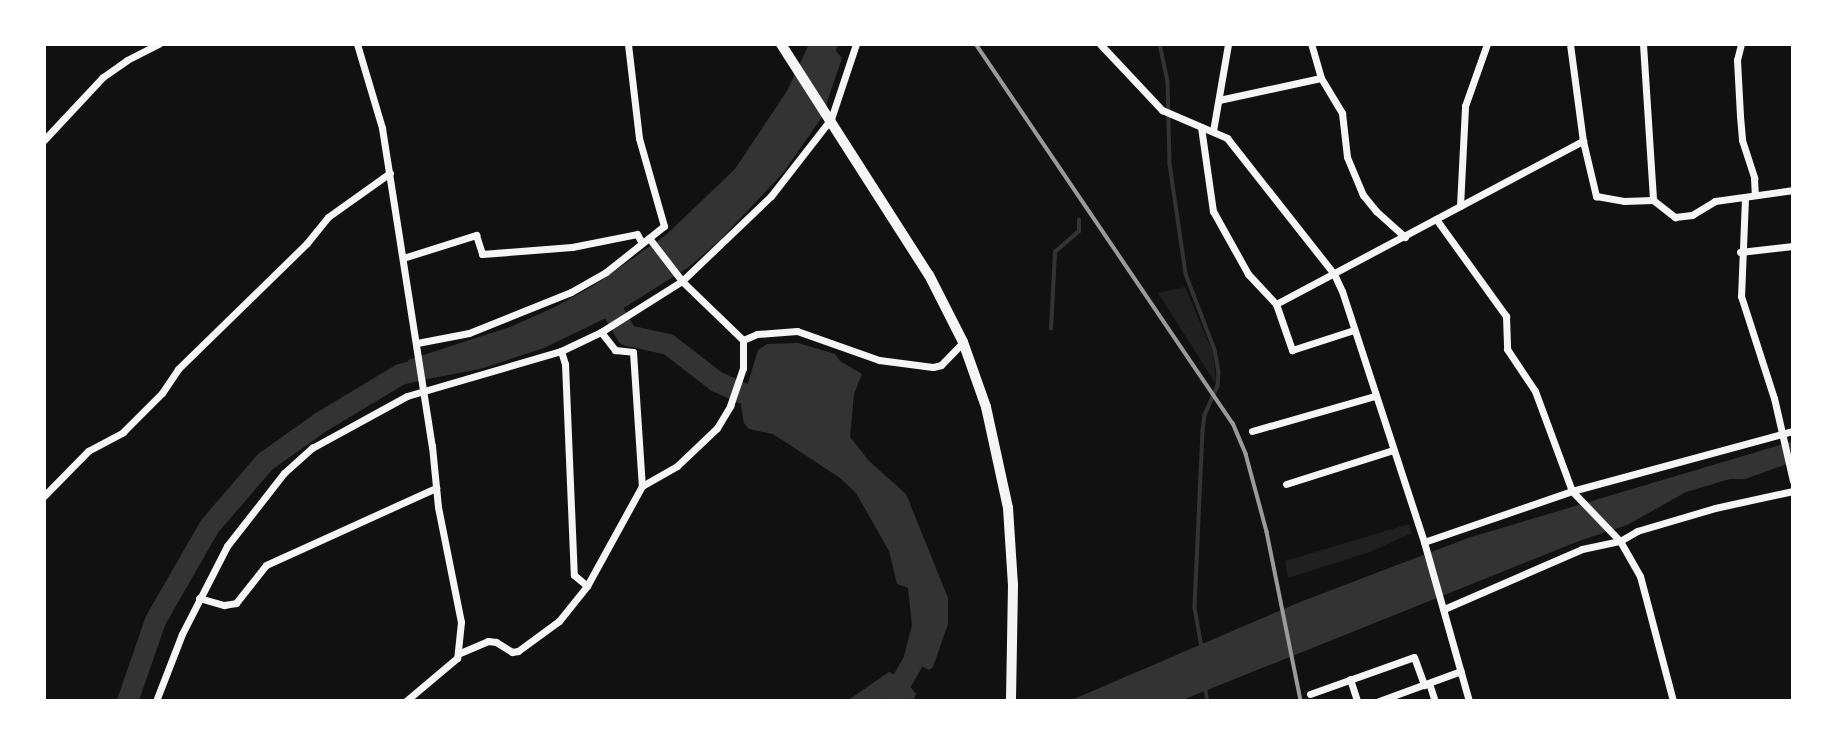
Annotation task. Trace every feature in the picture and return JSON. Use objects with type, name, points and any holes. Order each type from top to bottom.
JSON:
[{"type":"main road","points":[[781,44],[929,275],[963,342],[986,407],[1009,508],[1013,585],[1012,701]]},
{"type":"street","points":[[44,139],[103,77],[127,60],[159,44]]},
{"type":"street","points":[[357,44],[382,128],[390,173],[417,343],[436,488],[461,622],[460,653]]},
{"type":"street","points":[[417,343],[469,333],[571,292],[606,272],[664,226],[639,138],[628,44]]},
{"type":"street","points":[[156,701],[199,598],[227,546],[284,473],[312,448],[423,387],[561,351],[601,332],[680,279],[771,196],[828,115],[856,44]]},
{"type":"street","points":[[1100,44],[1162,110],[1227,138],[1334,274],[1425,545],[1469,701]]},
{"type":"street","points":[[1213,131],[1228,44]]},
{"type":"street","points":[[1311,44],[1321,78],[1342,113],[1347,157],[1363,195],[1376,211],[1405,237]]},
{"type":"street","points":[[1460,206],[1465,106],[1487,44]]},
{"type":"street","points":[[1570,44],[1583,141],[1596,195],[1625,201],[1653,200],[1675,216],[1692,215],[1700,207],[1715,201],[1793,190]]},
{"type":"street","points":[[1643,44],[1653,200]]},
{"type":"street","points":[[1741,44],[1737,60],[1742,140],[1754,178],[1755,195]]},
{"type":"street","points":[[1219,100],[1321,78]]},
{"type":"street","points":[[1201,127],[1213,211],[1248,274],[1276,304],[1292,350],[1354,330]]},
{"type":"street","points":[[1276,304],[1583,141]]},
{"type":"street","points":[[44,496],[88,451],[123,432],[162,393],[178,369],[307,243],[328,217],[390,173]]},
{"type":"street","points":[[1745,198],[1740,252],[1741,296],[1774,398],[1793,481]]},
{"type":"street","points":[[1436,219],[1506,316],[1507,349],[1535,391],[1572,491],[1617,539],[1640,576],[1672,701]]},
{"type":"street","points":[[403,258],[476,235],[482,254],[572,247],[637,234],[648,241],[680,279],[743,340],[743,368],[730,406],[718,428],[677,466],[642,486],[587,586],[559,621],[518,651],[512,652],[496,642],[488,641],[460,653],[406,701]]},
{"type":"street","points":[[1740,252],[1793,246]]},
{"type":"street","points":[[743,340],[757,334],[797,331],[879,360],[933,367],[941,365],[963,342]]},
{"type":"street","points":[[601,332],[615,351],[621,354],[633,352],[642,486]]},
{"type":"street","points":[[561,351],[565,363],[574,575],[587,586]]},
{"type":"street","points":[[1252,431],[1375,396]]},
{"type":"street","points":[[1425,545],[1572,491],[1782,436],[1793,430]]},
{"type":"street","points":[[1286,485],[1393,450]]},
{"type":"street","points":[[199,598],[224,605],[236,603],[266,565],[436,488]]},
{"type":"street","points":[[1444,606],[1582,549],[1716,508],[1793,491]]},
{"type":"street","points":[[1310,694],[1414,657],[1435,701]]},
{"type":"street","points":[[1379,701],[1461,671]]},
{"type":"street","points":[[1350,680],[1357,701]]},
{"type":"shaded area","points":[[809,44],[838,44],[836,51],[842,58],[822,117],[783,173],[719,241],[689,267],[614,314],[544,348],[480,369],[412,382],[408,360],[510,327],[555,307],[593,286],[666,235],[735,169],[787,91]]},
{"type":"shaded area","points":[[1185,287],[1213,353],[1216,384],[1158,293]]},
{"type":"shaded area","points":[[798,343],[835,354],[840,361],[862,374],[854,394],[850,437],[869,461],[906,494],[948,598],[948,624],[933,667],[929,670],[904,656],[912,625],[908,588],[897,584],[889,551],[856,493],[840,478],[773,434],[749,429],[744,423],[741,406],[758,350],[767,344]]},
{"type":"shaded area","points":[[1793,441],[1793,462],[1745,479],[1730,479],[1686,492],[1627,525],[1579,541],[1180,701],[1069,701],[1300,602],[1468,538]]},
{"type":"shaded area","points":[[1409,524],[1412,533],[1370,552],[1288,578],[1285,561]]},
{"type":"shaded area","points":[[889,672],[906,681],[916,694],[913,701],[847,701]]},
{"type":"waterway","points":[[1160,44],[1168,82],[1170,164],[1186,274],[1215,350],[1219,373],[1218,386],[1205,415],[1203,431],[1195,608],[1202,647]]},
{"type":"waterway","points":[[1051,329],[1055,252],[1079,231],[1079,220]]},
{"type":"waterway","points":[[607,301],[627,335],[668,344],[716,381],[769,405]]},
{"type":"waterway","points":[[127,701],[155,620],[209,526],[265,461],[320,422],[400,374],[436,365]]},
{"type":"waterway","points":[[890,701],[915,657],[922,633]]},
{"type":"waterway","points":[[1205,686],[1208,701]]},
{"type":"railway","points":[[976,44],[1233,423],[1246,454],[1267,532],[1301,701]]}]
